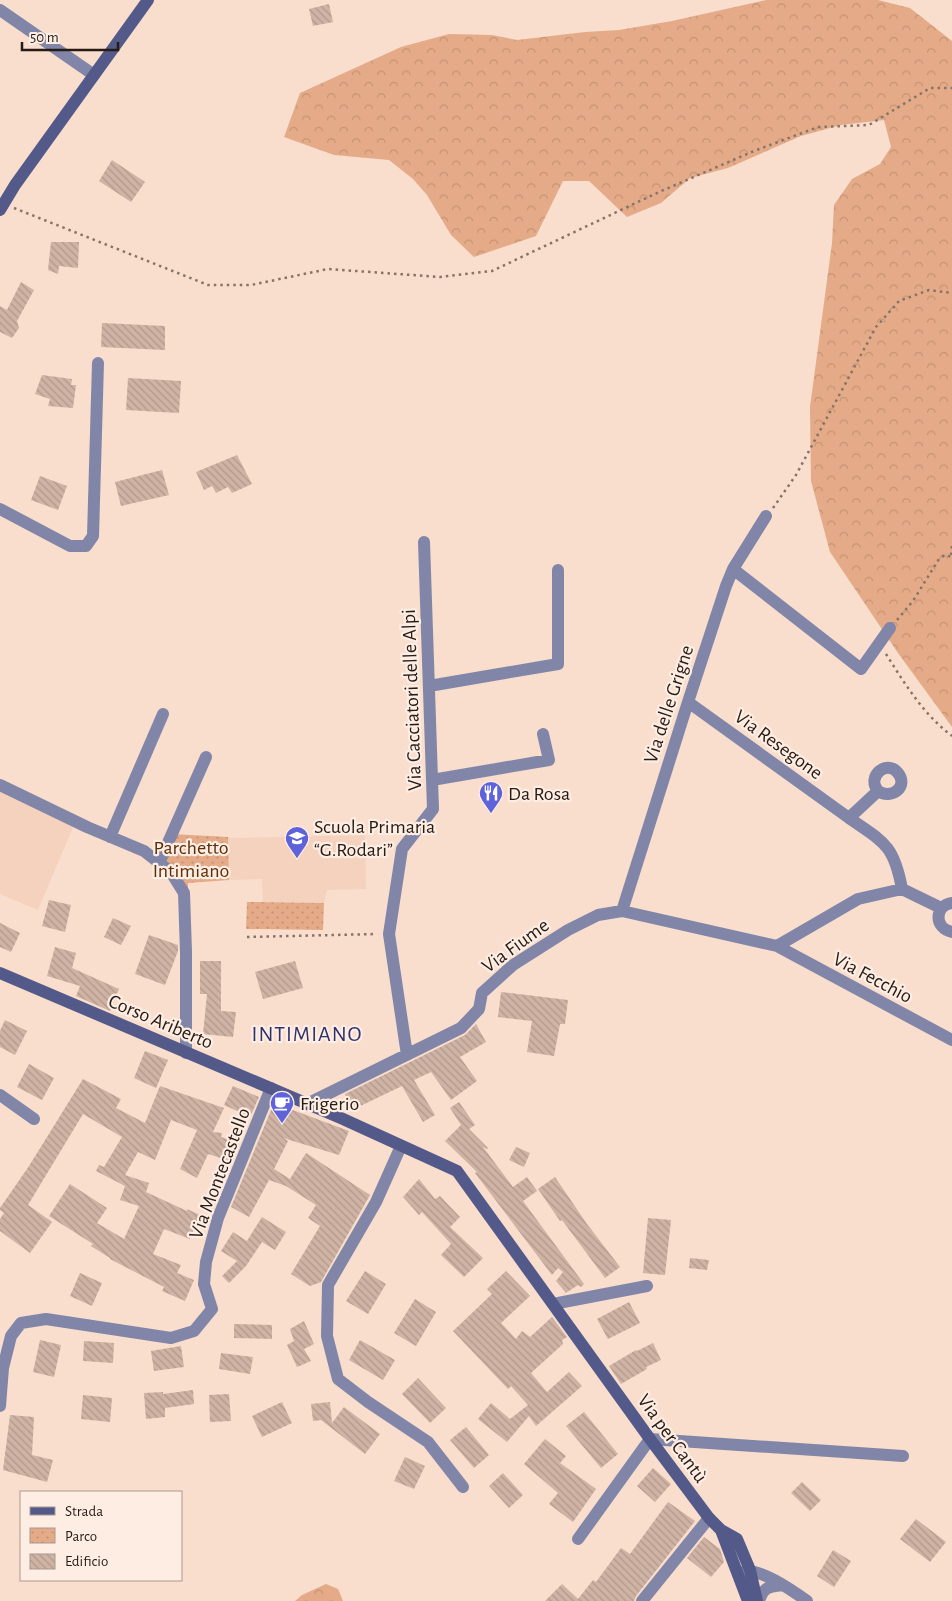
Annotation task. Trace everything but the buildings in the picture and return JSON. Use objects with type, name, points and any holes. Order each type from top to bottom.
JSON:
[{"type":"street","points":[[2,207],[15,185],[148,0]]},
{"type":"street","points":[[0,10],[94,75]]},
{"type":"street","points":[[0,509],[70,546],[86,546],[93,536],[98,363]]},
{"type":"street","name":"Via delle Grigne","points":[[622,911],[726,586],[733,569],[766,516]]},
{"type":"street","name":"Via Cacciatori delle Alpi","points":[[407,1055],[389,934],[402,849],[433,810],[424,542]]},
{"type":"street","points":[[733,569],[861,669],[890,628]]},
{"type":"street","points":[[429,686],[558,664],[558,570]]},
{"type":"street","name":"Via Resegone","points":[[688,702],[880,839],[893,855],[902,889]]},
{"type":"street","points":[[110,837],[163,714]]},
{"type":"street","points":[[432,780],[549,760],[543,734]]},
{"type":"street","points":[[160,863],[206,756]]},
{"type":"street","points":[[0,784],[87,827],[144,851],[171,872],[184,893],[186,1052]]},
{"type":"street","points":[[849,818],[878,792]]},
{"type":"street","points":[[776,946],[858,899],[902,889],[947,906],[938,917],[944,929],[952,932]]},
{"type":"street","name":"Via Fiume","points":[[306,1104],[461,1028],[479,1009],[482,993],[513,965],[568,930],[598,915],[622,911],[776,946]]},
{"type":"street","name":"Via Fecchio","points":[[776,946],[952,1040]]},
{"type":"street","name":"Corso Ariberto","points":[[0,973],[306,1104]]},
{"type":"street","name":"Via Montecastello","points":[[0,1406],[3,1368],[11,1336],[21,1323],[46,1320],[171,1338],[194,1331],[212,1309],[204,1284],[206,1262],[218,1218],[271,1088]]},
{"type":"street","points":[[0,1095],[34,1120]]},
{"type":"street","name":"Via per Cantù","points":[[306,1104],[456,1171],[708,1518],[721,1530],[744,1571],[748,1601]]},
{"type":"street","points":[[401,1146],[376,1202],[328,1285],[327,1336],[338,1380],[428,1442],[463,1487]]},
{"type":"street","points":[[552,1304],[647,1286]]},
{"type":"street","points":[[578,1539],[650,1439],[903,1456]]},
{"type":"street","points":[[642,1601],[708,1518]]},
{"type":"street","points":[[744,1571],[785,1585],[807,1601]]},
{"type":"street","points":[[744,1571],[758,1601]]},
{"type":"street","points":[[758,1601],[762,1592],[770,1587],[785,1585]]},
{"type":"path","points":[[2,207],[208,285],[251,285],[328,269],[440,277],[492,272],[660,192],[746,155],[818,127],[869,125],[930,88],[952,88]]},
{"type":"path","points":[[766,516],[796,476],[876,327],[899,301],[929,290],[952,293]]},
{"type":"path","points":[[890,628],[913,601],[939,559],[945,555],[951,556],[952,545]]},
{"type":"path","points":[[881,642],[902,680],[915,698],[938,724],[952,736]]},
{"type":"path","points":[[247,937],[389,934]]},
{"type":"shaded area","points":[[0,788],[76,820],[38,910],[0,894]]},
{"type":"shaded area","name":"Scuola Primaria “G.Rodari”","points":[[365,835],[366,889],[327,890],[324,903],[263,902],[262,879],[229,880],[228,837]]},
{"type":"green space","points":[[766,0],[878,0],[910,8],[952,41],[952,727],[898,653],[830,552],[811,481],[810,407],[832,243],[834,205],[852,179],[880,164],[891,147],[884,120],[841,125],[801,136],[728,168],[690,178],[661,203],[627,217],[589,181],[563,181],[536,236],[474,257],[451,235],[427,195],[413,179],[389,160],[334,155],[284,137],[300,93],[401,47],[449,34],[492,35],[517,40],[619,30],[672,21]]},
{"type":"green space","name":"Parchetto Intimiano","points":[[172,834],[228,837],[229,880],[188,883],[188,893],[160,863]]},
{"type":"green space","points":[[247,902],[324,903],[323,930],[246,929]]},
{"type":"green space","points":[[326,1584],[338,1589],[343,1601],[295,1601],[302,1595]]},
{"type":"place","name":"Da Rosa","points":[[491,814]]},
{"type":"place","name":"Scuola Primaria “G.Rodari”","points":[[297,859]]},
{"type":"place","name":"Frigerio","points":[[282,1124]]},
{"type":"district","name":"INTIMIANO","points":[[307,1033]]}]
